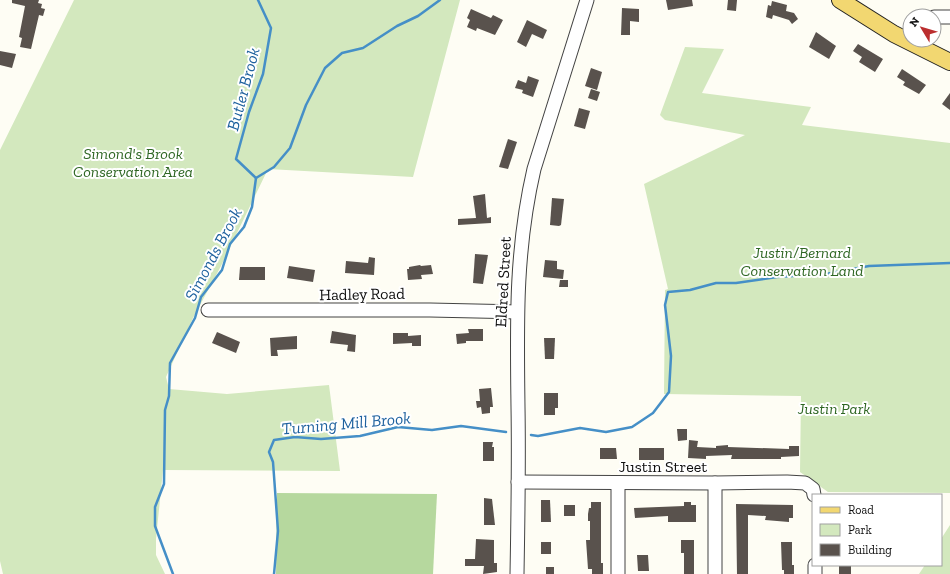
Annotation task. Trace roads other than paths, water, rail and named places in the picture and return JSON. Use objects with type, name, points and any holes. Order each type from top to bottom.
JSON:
[{"type":"main road","points":[[840,0],[902,36]]},
{"type":"main road","points":[[924,48],[950,62]]},
{"type":"street","name":"Eldred Street","points":[[517,574],[517,312],[520,249],[528,196],[546,128],[587,0]]},
{"type":"street","name":"Hadley Road","points":[[208,310],[430,310],[517,312]]},
{"type":"street","name":"Justin Street","points":[[518,482],[786,482],[805,483],[811,490]]},
{"type":"street","points":[[618,483],[618,574]]},
{"type":"street","points":[[715,483],[715,574]]},
{"type":"waterway","name":"Butler Brook","points":[[256,178],[236,159],[249,112],[263,74],[271,28],[258,0]]},
{"type":"waterway","name":"Simonds Brook","points":[[173,574],[155,526],[155,507],[164,484],[165,410],[169,396],[170,363],[195,318],[201,297],[222,270],[230,244],[244,227],[252,207],[256,178],[274,167],[290,148],[306,105],[325,68],[342,53],[363,48],[397,26],[418,16],[440,0]]},
{"type":"waterway","name":"Turning Mill Brook","points":[[531,435],[538,436],[580,428],[606,432],[632,427],[653,413],[669,392],[671,356],[665,305],[668,292],[690,290],[716,283],[736,283],[777,277],[826,274],[869,266],[950,263]]},
{"type":"waterway","name":"Turning Mill Brook","points":[[274,574],[278,531],[273,462],[269,452],[274,440],[295,437],[321,439],[360,436],[398,427],[432,430],[461,426],[506,432]]},
{"type":"park label","name":"Simond's Brook Conservation Area","points":[[133,162]]},
{"type":"park label","name":"Justin/Bernard Conservation Land","points":[[802,261]]},
{"type":"park label","name":"Justin Park","points":[[834,408]]}]
